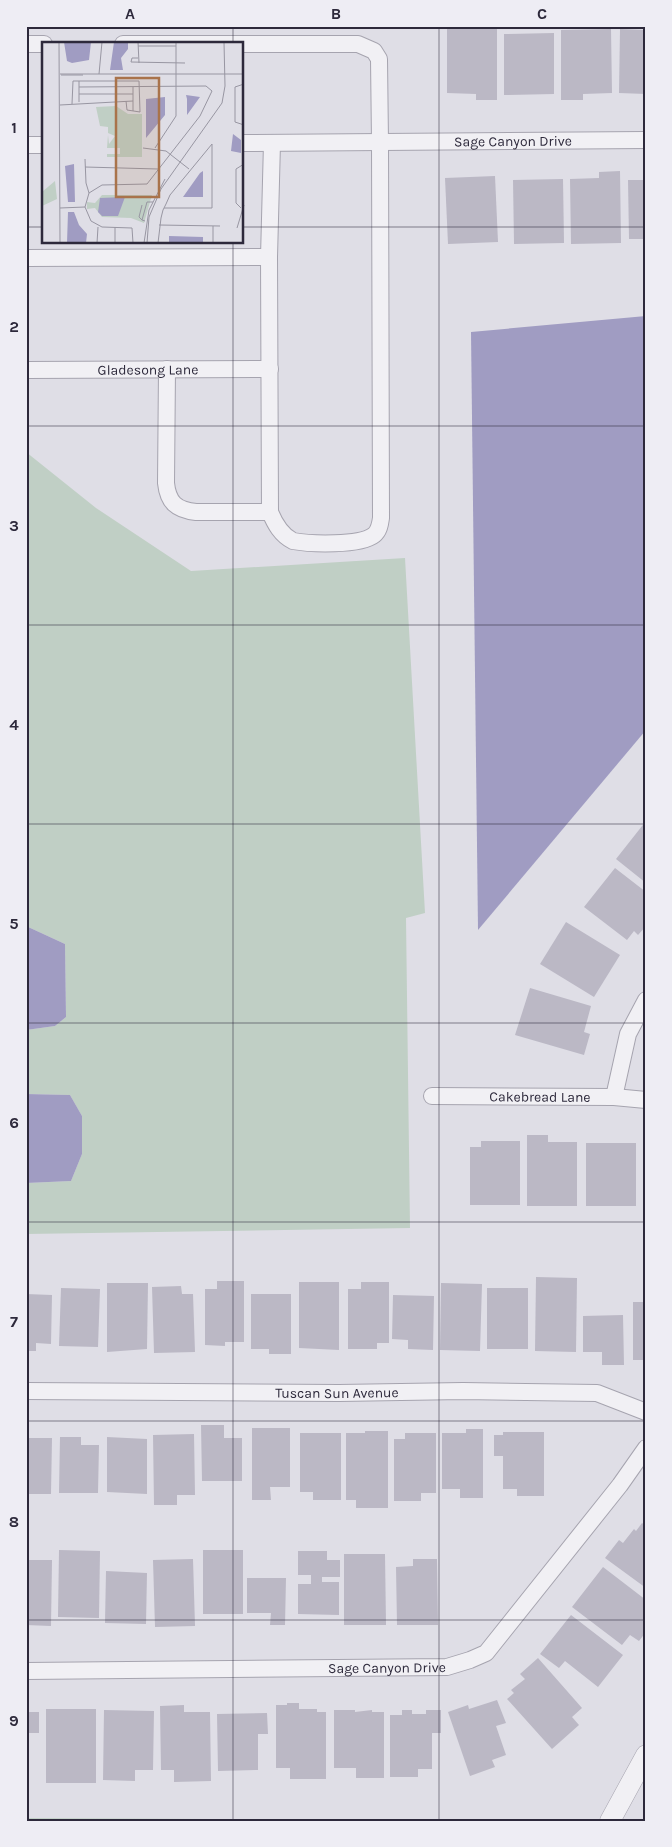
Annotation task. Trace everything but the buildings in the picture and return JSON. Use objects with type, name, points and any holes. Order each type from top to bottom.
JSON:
[{"type":"street","points":[[244,43],[358,44],[374,51],[379,59],[380,527],[373,536],[363,540],[293,541],[286,537],[274,522],[270,512],[269,257],[272,143]]},
{"type":"street","points":[[26,44],[42,44]]},
{"type":"street","name":"Sage Canyon Drive","points":[[244,143],[646,140]]},
{"type":"street","points":[[26,145],[42,145]]},
{"type":"street","points":[[26,258],[269,257]]},
{"type":"street","name":"Gladesong Lane","points":[[26,370],[270,369]]},
{"type":"street","points":[[167,370],[166,483],[169,498],[173,505],[185,511],[196,512],[270,512]]},
{"type":"street","points":[[614,1097],[628,1034],[646,1000]]},
{"type":"street","name":"Cakebread Lane","points":[[432,1096],[614,1097],[646,1100]]},
{"type":"street","name":"Tuscan Sun Avenue","points":[[26,1391],[340,1393],[463,1391],[596,1393],[646,1412]]},
{"type":"street","name":"Sage Canyon Drive","points":[[26,1671],[447,1667],[470,1660],[486,1653],[510,1625],[620,1486],[646,1448]]},
{"type":"street","points":[[610,1821],[646,1755]]},
{"type":"shaded area","points":[[646,316],[646,730],[478,930],[471,332]]},
{"type":"shaded area","points":[[26,452],[96,508],[191,571],[405,558],[425,913],[406,918],[410,1228],[26,1234],[26,1183],[71,1181],[82,1154],[82,1116],[70,1095],[26,1094],[26,1030],[55,1026],[66,1017],[65,944],[26,926]]},
{"type":"shaded area","points":[[26,926],[65,944],[66,1017],[55,1026],[26,1030]]},
{"type":"shaded area","points":[[26,1094],[70,1095],[82,1116],[82,1154],[71,1181],[26,1183]]},
{"type":"shaded area","points":[[26,1818],[568,1821],[26,1821]]}]
